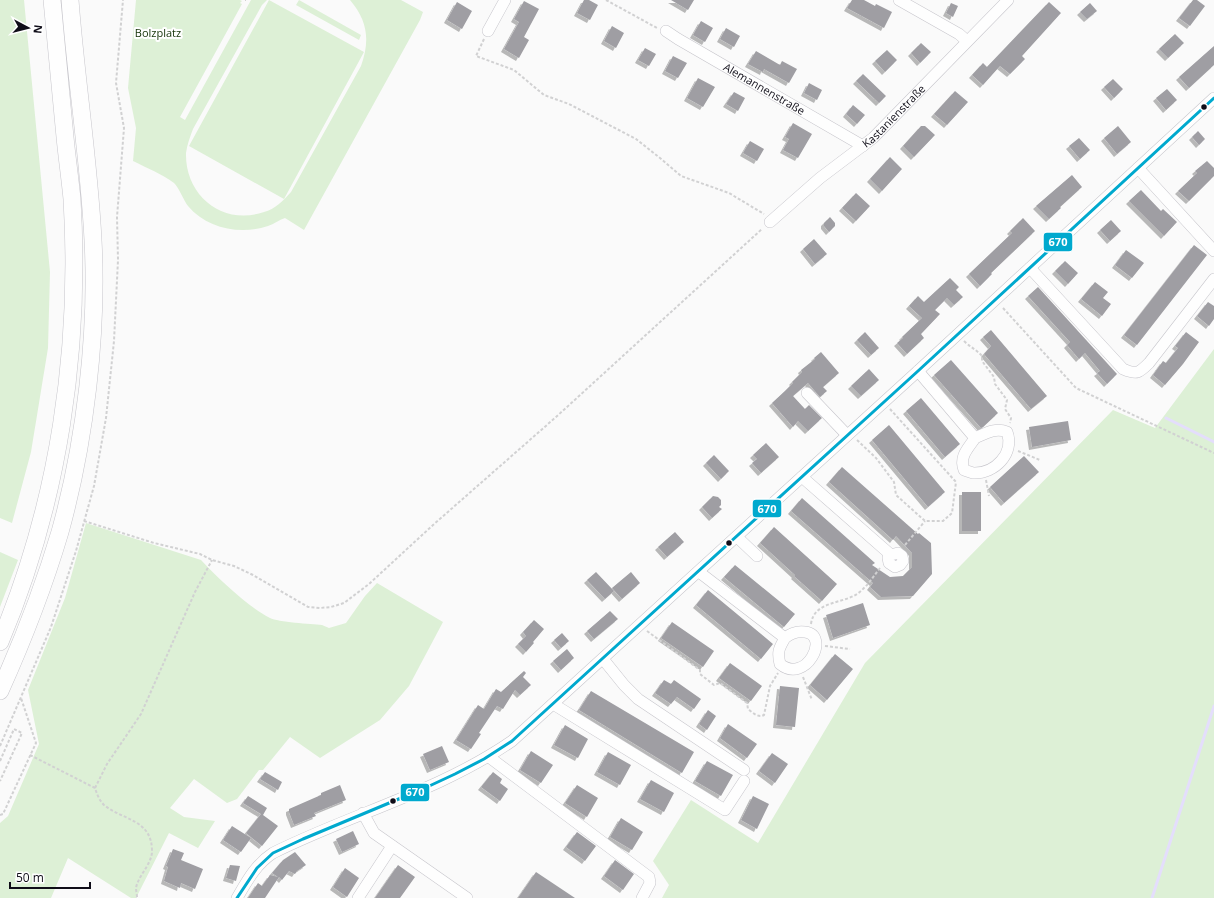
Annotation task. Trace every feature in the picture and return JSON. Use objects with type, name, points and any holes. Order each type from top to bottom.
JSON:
[{"type":"highway","points":[[0,642],[18,596],[37,537],[50,487],[58,445],[72,336],[74,288],[72,198],[52,0]]},
{"type":"highway","points":[[0,691],[34,608],[60,532],[81,434],[89,372],[94,292],[93,240],[70,0]]},
{"type":"street","points":[[488,31],[505,0]]},
{"type":"street","points":[[899,0],[959,34],[967,41]]},
{"type":"street","name":"Kastanienstraße","points":[[770,222],[820,178],[873,138],[1008,0]]},
{"type":"street","name":"Alemannenstraße","points":[[666,31],[863,146]]},
{"type":"street","points":[[237,898],[255,870],[266,857],[363,812],[432,785],[489,756],[512,741],[699,572],[1214,98]]},
{"type":"street","points":[[1138,168],[1214,251]]},
{"type":"street","points":[[1030,268],[1123,369],[1133,374],[1140,372],[1149,363],[1214,279]]},
{"type":"street","points":[[918,371],[975,438]]},
{"type":"street","points":[[807,393],[848,434]]},
{"type":"street","points":[[995,429],[1001,429],[1007,432],[1010,440],[1009,448],[1004,458],[997,465],[985,471],[973,473],[964,470],[962,457],[975,438],[995,429]]},
{"type":"street","points":[[802,477],[893,558]]},
{"type":"street","points":[[737,537],[757,556]]},
{"type":"street","points":[[699,572],[785,638]]},
{"type":"street","points":[[801,631],[812,634],[817,643],[815,653],[804,666],[798,669],[787,669],[780,664],[778,655],[780,646],[785,638],[790,634],[801,631]]},
{"type":"street","points":[[554,704],[725,810],[744,776],[638,699],[624,685],[603,659]]},
{"type":"street","points":[[489,756],[649,876],[650,883],[642,898]]},
{"type":"street","points":[[363,812],[374,834],[467,898]]},
{"type":"street","points":[[358,898],[392,846]]},
{"type":"path","points":[[606,0],[657,28],[666,31]]},
{"type":"path","points":[[84,521],[154,543],[200,554],[212,560],[234,566],[253,575],[308,607],[331,607],[344,603],[369,584],[770,222],[763,214],[729,193],[681,176],[636,139],[569,104],[544,95],[514,70],[476,56],[488,31]]},
{"type":"path","points":[[995,300],[1076,388],[1214,453]]},
{"type":"path","points":[[958,334],[970,348],[977,350],[982,356],[982,361],[994,377],[995,384],[1008,400],[1005,409],[1011,418],[1007,432]]},
{"type":"path","points":[[848,434],[876,458],[894,482],[896,495],[925,521],[944,521],[952,513],[956,482],[884,402]]},
{"type":"path","points":[[1009,448],[1040,460]]},
{"type":"path","points":[[985,471],[989,496]]},
{"type":"path","points":[[850,649],[825,646],[812,634],[812,619],[817,610],[857,594],[866,586],[881,565],[893,558],[901,550],[925,521]]},
{"type":"path","points":[[95,788],[107,764],[141,714],[212,560]]},
{"type":"path","points":[[639,626],[700,670],[700,674],[714,685],[720,683],[747,703],[748,709],[758,716],[764,715],[770,686],[782,666]]},
{"type":"path","points":[[800,668],[812,700]]},
{"type":"path","points":[[0,815],[3,814],[36,743],[21,697]]},
{"type":"path","points":[[0,761],[14,729],[22,733],[0,781]]},
{"type":"path","points":[[30,755],[95,788],[98,797],[103,804],[136,821],[149,834],[152,851],[150,859],[136,887],[138,898]]},
{"type":"green space","points":[[0,0],[24,0],[50,272],[48,348],[31,452],[12,523],[0,518]]},
{"type":"green space","name":"Bolzplatz","points":[[136,0],[242,1],[240,3],[242,4],[180,117],[185,120],[251,0],[267,0],[262,5],[193,129],[186,153],[187,168],[192,182],[199,194],[209,204],[221,211],[234,215],[249,215],[268,211],[279,204],[291,192],[361,66],[366,48],[366,32],[361,16],[350,0],[401,0],[423,12],[304,230],[285,218],[258,229],[236,230],[215,225],[196,214],[188,206],[174,183],[133,161],[136,128],[128,88]]},
{"type":"green space","points":[[269,0],[364,52],[284,199],[189,146]]},
{"type":"green space","points":[[299,0],[361,35],[359,40],[296,5]]},
{"type":"green space","points":[[1214,349],[1214,898],[662,898],[669,885],[653,861],[691,800],[758,843],[865,663],[1113,410],[1155,428]]},
{"type":"green space","points":[[86,523],[201,560],[252,607],[270,618],[280,621],[322,625],[329,628],[346,623],[365,596],[377,583],[443,622],[409,686],[380,720],[320,758],[290,737],[263,770],[259,770],[237,799],[227,803],[194,779],[170,808],[184,817],[215,821],[198,848],[169,833],[136,898],[131,898],[68,858],[51,898],[0,898],[0,823],[8,816],[39,744],[28,690],[65,598]]},
{"type":"green space","points":[[0,552],[18,560],[0,607]]},
{"type":"building","points":[[584,0],[589,0],[598,5],[590,20],[577,13]]},
{"type":"building","points":[[671,0],[694,0],[688,10]]},
{"type":"building","points":[[852,0],[864,0],[892,12],[884,28],[847,8]]},
{"type":"building","points":[[1193,0],[1197,0],[1205,6],[1190,26],[1179,18]]},
{"type":"building","points":[[524,1],[539,9],[524,37],[529,40],[519,58],[504,49],[519,22],[514,19]]},
{"type":"building","points":[[457,2],[472,11],[462,29],[447,20]]},
{"type":"building","points":[[1049,2],[1061,13],[1022,56],[1025,59],[1010,74],[1000,66],[983,85],[972,75],[983,63],[987,67]]},
{"type":"building","points":[[951,3],[958,6],[953,17],[946,13]]},
{"type":"building","points":[[1090,3],[1097,11],[1087,19],[1080,12]]},
{"type":"building","points":[[701,21],[713,28],[705,42],[693,35]]},
{"type":"building","points":[[612,26],[624,33],[616,48],[604,41]]},
{"type":"building","points":[[726,28],[740,36],[734,47],[720,39]]},
{"type":"building","points":[[1175,34],[1184,43],[1168,58],[1159,49]]},
{"type":"building","points":[[921,43],[931,52],[920,63],[911,53]]},
{"type":"building","points":[[1214,46],[1214,65],[1189,88],[1179,77]]},
{"type":"building","points":[[645,48],[656,54],[649,66],[638,60]]},
{"type":"building","points":[[887,50],[897,60],[885,72],[875,61]]},
{"type":"building","points":[[756,51],[780,65],[782,61],[797,69],[789,83],[764,69],[763,72],[748,64]]},
{"type":"building","points":[[673,56],[687,63],[678,78],[665,71]]},
{"type":"building","points":[[863,74],[886,96],[879,103],[856,81]]},
{"type":"building","points":[[698,78],[715,87],[703,107],[687,98]]},
{"type":"building","points":[[1113,79],[1123,89],[1114,98],[1104,87]]},
{"type":"building","points":[[809,83],[822,90],[817,100],[804,93]]},
{"type":"building","points":[[1167,89],[1177,100],[1166,110],[1156,98]]},
{"type":"building","points":[[955,91],[968,102],[947,125],[934,114]]},
{"type":"building","points":[[734,92],[745,98],[738,111],[726,104]]},
{"type":"building","points":[[853,105],[865,115],[857,124],[846,114]]},
{"type":"building","points":[[793,123],[812,134],[798,158],[783,150],[789,139],[785,137]]},
{"type":"building","points":[[921,126],[925,126],[935,135],[914,157],[903,146]]},
{"type":"building","points":[[1118,126],[1131,142],[1117,154],[1104,138]]},
{"type":"building","points":[[1198,131],[1205,139],[1199,145],[1192,137]]},
{"type":"building","points":[[1079,138],[1090,150],[1080,159],[1069,146]]},
{"type":"building","points":[[750,141],[764,149],[757,161],[743,153]]},
{"type":"building","points":[[890,157],[902,169],[882,191],[870,179]]},
{"type":"building","points":[[1207,161],[1214,168],[1214,176],[1189,201],[1178,191],[1197,173],[1195,171]]},
{"type":"building","points":[[1072,175],[1082,187],[1049,219],[1036,206]]},
{"type":"building","points":[[1141,190],[1161,211],[1163,209],[1177,222],[1164,236],[1129,201]]},
{"type":"building","points":[[856,193],[870,206],[856,221],[842,208]]},
{"type":"building","points":[[830,217],[835,223],[835,226],[829,232],[824,226],[824,223]]},
{"type":"building","points":[[1023,218],[1035,231],[991,273],[992,274],[980,286],[969,274],[1012,233],[1010,231]]},
{"type":"building","points":[[1111,220],[1121,231],[1110,241],[1100,230]]},
{"type":"building","points":[[814,239],[827,254],[815,264],[803,249]]},
{"type":"building","points":[[1194,245],[1207,255],[1137,345],[1124,335]]},
{"type":"building","points":[[1126,250],[1144,263],[1132,278],[1115,265]]},
{"type":"building","points":[[1065,261],[1078,273],[1068,284],[1055,271]]},
{"type":"building","points":[[950,278],[959,287],[956,290],[963,297],[954,305],[947,298],[935,310],[940,314],[921,334],[924,338],[907,354],[897,343],[922,318],[909,306],[918,296],[924,302]]},
{"type":"building","points":[[1095,282],[1108,292],[1103,298],[1111,304],[1102,316],[1081,299]]},
{"type":"building","points":[[1038,287],[1117,374],[1107,384],[1097,373],[1100,371],[1085,353],[1079,359],[1067,345],[1070,342],[1028,296]]},
{"type":"building","points":[[1208,302],[1214,306],[1214,319],[1209,326],[1197,316]]},
{"type":"building","points":[[991,330],[1047,396],[1031,409],[984,354],[991,346],[983,337]]},
{"type":"building","points":[[865,332],[879,348],[871,355],[857,340]]},
{"type":"building","points":[[1186,332],[1199,342],[1165,385],[1153,375],[1163,361],[1166,363],[1178,348],[1175,346]]},
{"type":"building","points":[[821,352],[839,373],[823,387],[827,391],[820,397],[808,383],[793,396],[805,409],[809,405],[822,418],[808,431],[798,421],[793,427],[772,403],[793,383],[792,382],[802,372],[801,370]]},
{"type":"building","points":[[951,360],[998,413],[981,428],[934,375]]},
{"type":"building","points":[[869,369],[879,380],[861,396],[851,386]]},
{"type":"building","points":[[921,398],[960,444],[945,457],[906,411]]},
{"type":"building","points":[[1068,421],[1071,440],[1032,447],[1029,427]]},
{"type":"building","points":[[889,425],[945,492],[928,507],[872,440]]},
{"type":"building","points":[[766,443],[779,457],[761,473],[752,463],[757,459],[753,455]]},
{"type":"building","points":[[714,455],[729,471],[721,479],[706,463]]},
{"type":"building","points":[[1024,456],[1039,472],[1004,503],[990,487]]},
{"type":"building","points":[[842,467],[918,534],[919,533],[931,543],[932,574],[913,596],[881,597],[870,587],[873,583],[791,511],[802,498],[875,563],[872,565],[890,577],[903,576],[912,567],[912,553],[896,536],[893,540],[829,482]]},
{"type":"building","points":[[962,492],[981,492],[981,531],[962,531]]},
{"type":"building","points":[[713,496],[718,497],[721,500],[721,505],[719,507],[722,509],[712,518],[702,507]]},
{"type":"building","points":[[774,527],[837,584],[822,601],[760,543]]},
{"type":"building","points":[[675,532],[684,542],[667,557],[658,547]]},
{"type":"building","points":[[735,565],[795,614],[784,627],[724,577]]},
{"type":"building","points":[[596,572],[614,591],[605,599],[587,580]]},
{"type":"building","points":[[631,572],[640,583],[622,599],[612,588]]},
{"type":"building","points":[[708,590],[773,644],[761,659],[696,605]]},
{"type":"building","points":[[863,603],[870,625],[833,638],[826,615]]},
{"type":"building","points":[[610,611],[618,619],[594,639],[587,631]]},
{"type":"building","points":[[534,620],[544,629],[526,652],[518,644],[526,636],[523,632]]},
{"type":"building","points":[[672,622],[714,651],[703,667],[661,638]]},
{"type":"building","points":[[562,633],[569,641],[561,648],[554,640]]},
{"type":"building","points":[[567,649],[574,658],[561,670],[553,661]]},
{"type":"building","points":[[835,654],[853,669],[827,700],[810,685]]},
{"type":"building","points":[[730,663],[762,686],[751,701],[719,678]]},
{"type":"building","points":[[524,671],[526,673],[523,677],[531,685],[520,695],[515,690],[503,709],[497,706],[479,733],[481,734],[471,749],[456,740],[478,705],[484,709],[496,689],[501,692]]},
{"type":"building","points":[[664,680],[671,684],[674,680],[701,699],[694,709],[677,697],[671,704],[655,693]]},
{"type":"building","points":[[780,686],[799,688],[795,727],[776,725]]},
{"type":"building","points":[[591,691],[694,752],[682,773],[579,710]]},
{"type":"building","points":[[708,710],[716,716],[707,730],[699,724]]},
{"type":"building","points":[[728,724],[757,744],[747,758],[720,738]]},
{"type":"building","points":[[565,725],[588,739],[578,758],[554,745]]},
{"type":"building","points":[[442,746],[449,762],[430,770],[423,754]]},
{"type":"building","points":[[531,751],[553,765],[541,783],[520,770]]},
{"type":"building","points":[[608,752],[631,765],[620,785],[597,772]]},
{"type":"building","points":[[772,753],[788,764],[775,783],[759,771]]},
{"type":"building","points":[[707,761],[733,775],[721,796],[695,781]]},
{"type":"building","points":[[265,772],[282,782],[278,790],[260,779]]},
{"type":"building","points":[[493,772],[502,779],[500,783],[508,789],[500,801],[481,787]]},
{"type":"building","points":[[651,780],[674,793],[664,812],[640,799]]},
{"type":"building","points":[[340,785],[346,800],[314,813],[316,816],[294,825],[289,809]]},
{"type":"building","points":[[577,785],[598,798],[587,817],[565,803]]},
{"type":"building","points":[[248,796],[267,808],[263,815],[278,826],[262,846],[246,833],[261,814],[243,803]]},
{"type":"building","points":[[753,796],[769,804],[757,829],[741,820]]},
{"type":"building","points":[[621,818],[643,832],[632,850],[610,837]]},
{"type":"building","points":[[232,826],[251,838],[241,852],[223,840]]},
{"type":"building","points":[[353,831],[359,844],[342,852],[336,839]]},
{"type":"building","points":[[577,832],[596,846],[585,861],[566,847]]},
{"type":"building","points":[[173,849],[184,853],[181,860],[203,869],[195,889],[181,883],[180,888],[164,881],[168,867],[166,866]]},
{"type":"building","points":[[295,852],[306,865],[295,874],[289,871],[282,880],[279,877],[265,898],[248,898],[258,883],[262,886],[270,875],[278,877],[272,873],[283,860]]},
{"type":"building","points":[[615,860],[634,874],[623,890],[604,876]]},
{"type":"building","points":[[230,865],[240,866],[236,881],[226,878]]},
{"type":"building","points":[[398,865],[415,877],[400,898],[375,898]]},
{"type":"building","points":[[345,868],[359,878],[347,897],[333,887]]},
{"type":"building","points":[[536,872],[575,898],[518,898]]},
{"type":"waterway","points":[[1166,418],[1214,442]]},
{"type":"waterway","points":[[1152,898],[1214,706]]},
{"type":"transit line","name":"670","points":[[237,898],[257,868],[273,853],[455,774],[484,759],[512,741],[918,371],[1214,98]]}]
